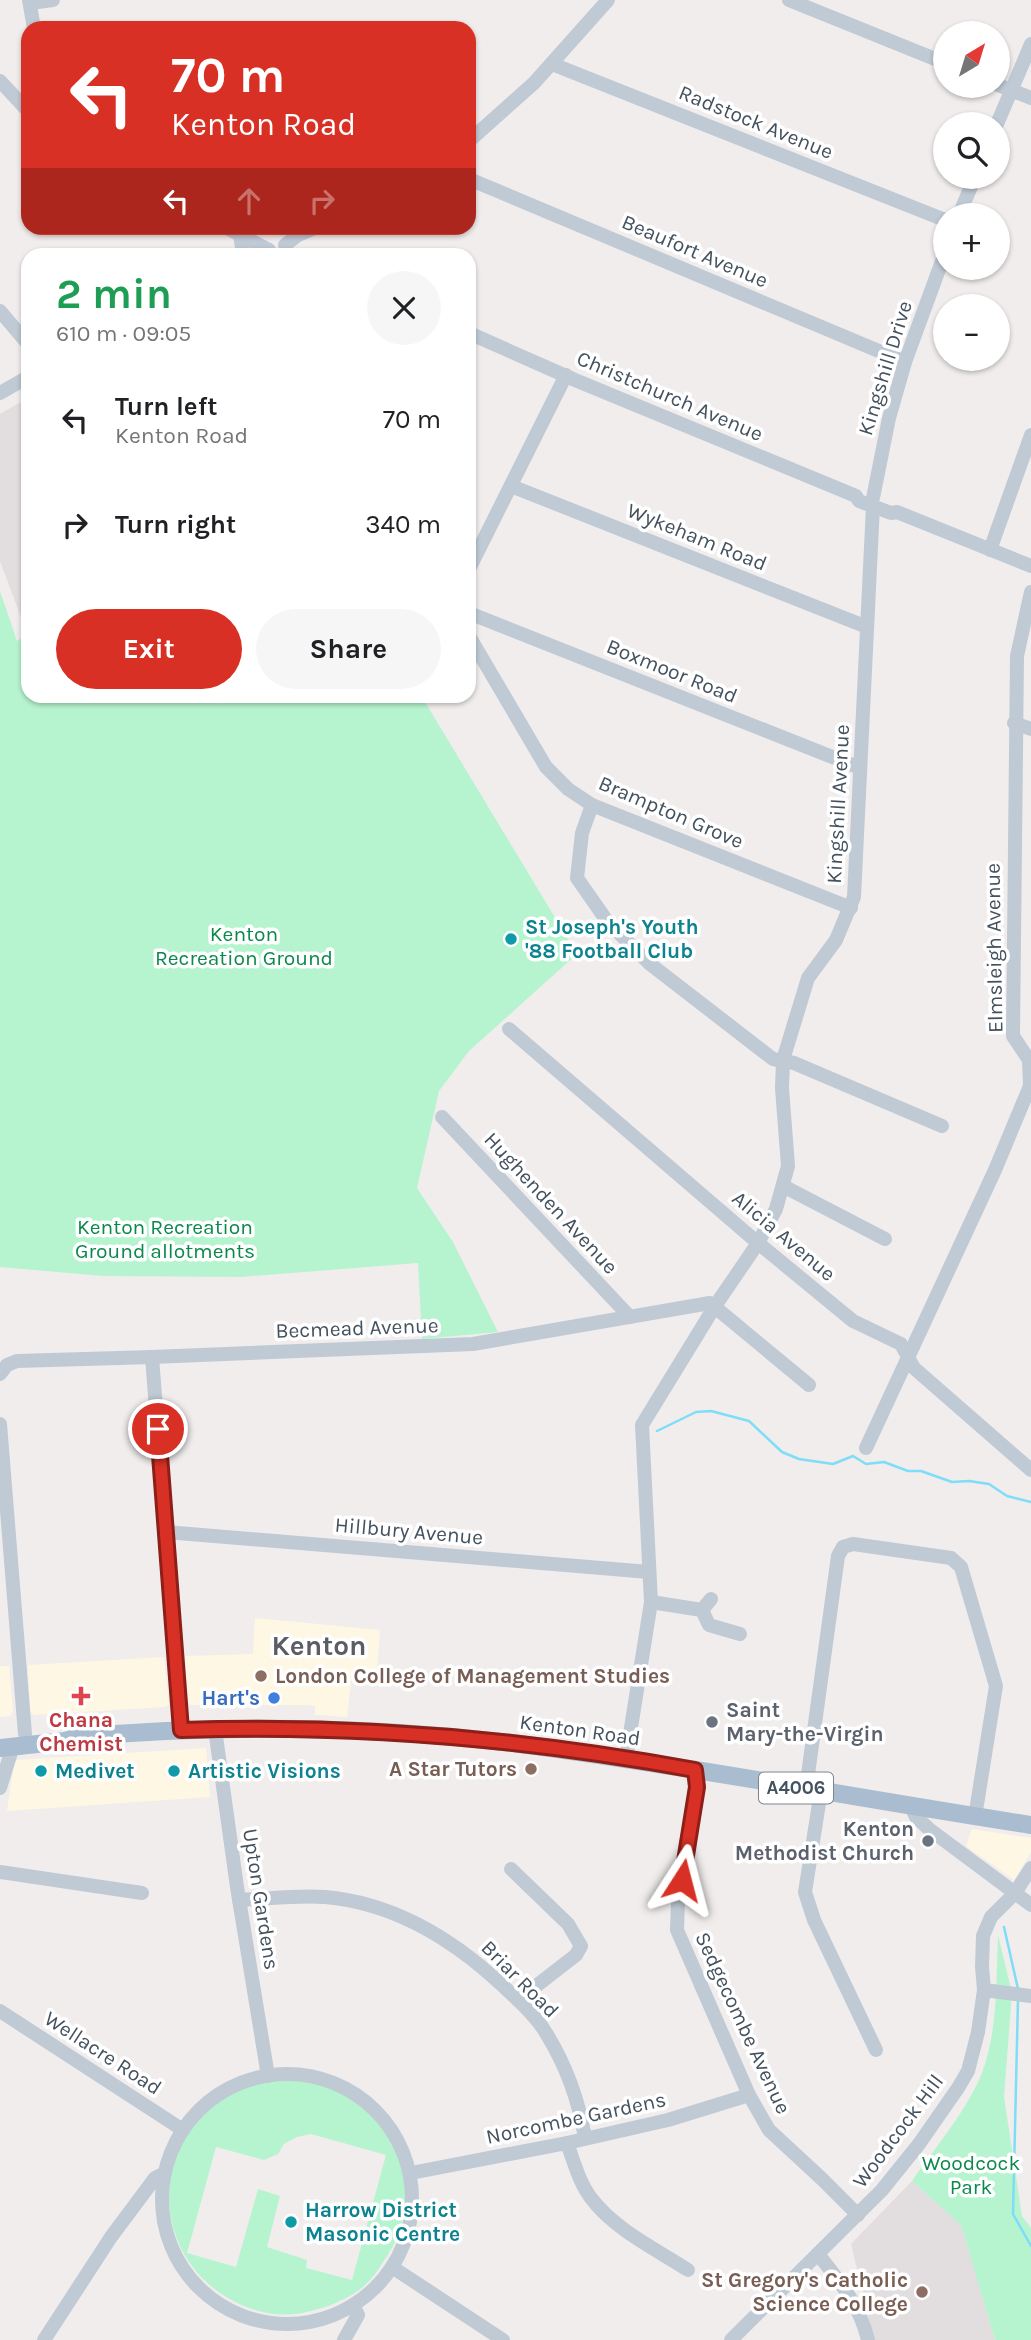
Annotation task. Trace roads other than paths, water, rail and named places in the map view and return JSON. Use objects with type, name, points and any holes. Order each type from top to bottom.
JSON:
[{"type":"main road","name":"Kenton Road","points":[[9,1741],[64,1730],[77,1737],[215,1729],[408,1734],[518,1744],[626,1759],[1031,1825]]},
{"type":"street","points":[[32,21],[30,2],[53,0]]},
{"type":"street","points":[[476,135],[552,64],[608,0]]},
{"type":"street","points":[[789,0],[933,58]]},
{"type":"street","points":[[1010,77],[1031,44]]},
{"type":"street","name":"Radstock Avenue","points":[[552,64],[933,215]]},
{"type":"street","points":[[0,81],[21,104]]},
{"type":"street","points":[[1010,89],[1031,98]]},
{"type":"street","name":"Beaufort Avenue","points":[[476,182],[905,362]]},
{"type":"street","points":[[240,235],[259,248]]},
{"type":"street","name":"Kingshill Drive","points":[[873,502],[889,418],[905,362],[935,280]]},
{"type":"street","points":[[0,311],[21,336]]},
{"type":"street","name":"Christchurch Avenue","points":[[476,336],[856,496],[859,501],[873,502],[891,513],[897,512],[1031,566]]},
{"type":"street","points":[[476,555],[566,375]]},
{"type":"street","points":[[0,393],[21,381]]},
{"type":"street","points":[[990,550],[1031,435]]},
{"type":"street","name":"Wykeham Road","points":[[511,486],[867,627]]},
{"type":"street","name":"Kingshill Avenue","points":[[649,1572],[642,1425],[758,1242],[776,1209],[788,1166],[782,1088],[783,1060],[808,978],[836,940],[854,897],[873,502]]},
{"type":"street","name":"Elmsleigh Avenue","points":[[866,1448],[1030,1086],[1029,1060],[1013,1036],[1014,723],[1017,656],[1031,592]]},
{"type":"street","name":"Boxmoor Road","points":[[476,616],[860,768]]},
{"type":"street","name":"Brampton Grove","points":[[476,648],[547,767],[568,789],[592,805],[851,908]]},
{"type":"street","points":[[1014,723],[1031,729]]},
{"type":"street","points":[[592,805],[582,833],[577,878],[607,921],[650,964],[773,1059],[794,1063],[943,1126]]},
{"type":"street","name":"Alicia Avenue","points":[[509,1029],[853,1321],[901,1344],[914,1368],[1031,1470]]},
{"type":"street","name":"Hughenden Avenue","points":[[442,1117],[630,1317]]},
{"type":"street","points":[[783,1186],[885,1239]]},
{"type":"street","name":"Becmead Avenue","points":[[0,1373],[7,1365],[17,1360],[473,1344],[710,1303],[715,1306]]},
{"type":"street","points":[[715,1306],[809,1385]]},
{"type":"street","points":[[152,1357],[181,1730]]},
{"type":"street","points":[[0,1424],[9,1741],[0,1788]]},
{"type":"street","name":"Hillbury Avenue","points":[[166,1532],[649,1572]]},
{"type":"street","points":[[876,2050],[814,1920],[805,1892],[838,1556],[843,1547],[852,1544],[951,1558],[961,1567],[996,1686],[975,1816]]},
{"type":"street","points":[[626,1759],[651,1602],[649,1572]]},
{"type":"street","points":[[651,1602],[707,1605],[709,1625],[740,1634]]},
{"type":"street","name":"Upton Gardens","points":[[215,1729],[268,2076]]},
{"type":"street","name":"Sedgecombe Avenue","points":[[695,1770],[697,1787],[678,1902],[677,1930],[749,2095],[769,2130],[858,2215]]},
{"type":"street","points":[[911,1806],[916,1817],[929,1829],[1031,1905]]},
{"type":"street","name":"Woodcock Hill","points":[[730,2340],[882,2190],[919,2144],[958,2088],[968,2071],[978,2032],[984,1990],[983,1936],[991,1917],[1015,1894],[1031,1868]]},
{"type":"street","points":[[510,1869],[568,1924],[580,1946],[576,1955],[518,2000]]},
{"type":"street","points":[[0,1872],[142,1893]]},
{"type":"street","name":"Briar Road","points":[[239,1900],[324,1897],[383,1910],[422,1925],[457,1947],[518,2000],[546,2032],[564,2068],[581,2115],[585,2138]]},
{"type":"street","points":[[984,1990],[1022,1995]]},
{"type":"street","name":"Wellacre Road","points":[[0,2011],[183,2130]]},
{"type":"street","points":[[268,2076],[309,2076],[342,2086],[355,2094],[378,2112],[391,2128],[402,2147],[411,2173],[413,2193],[408,2235],[392,2267],[381,2281],[353,2305],[332,2316],[293,2325],[255,2320],[227,2309],[205,2295],[175,2257],[168,2240],[161,2194],[172,2152],[183,2130],[212,2099],[245,2082],[268,2076]]},
{"type":"street","name":"Norcombe Gardens","points":[[411,2173],[568,2143],[668,2120],[749,2095]]},
{"type":"street","points":[[568,2143],[580,2179],[604,2213],[688,2270]]},
{"type":"street","points":[[44,2340],[119,2227],[155,2178],[165,2173]]},
{"type":"street","points":[[818,2254],[853,2298],[868,2340]]},
{"type":"street","points":[[392,2267],[503,2340]]},
{"type":"street","points":[[344,2340],[358,2315],[353,2305]]},
{"type":"waterway","points":[[657,1431],[696,1412],[711,1411],[749,1421],[782,1452],[799,1459],[833,1464],[853,1456],[866,1464],[884,1462],[952,1482],[989,1484],[1007,1496],[1031,1502]]},
{"type":"waterway","points":[[1004,1927],[1018,1989]]},
{"type":"waterway","points":[[1018,1999],[1013,2214],[1031,2246]]},
{"type":"place","name":"St Joseph's Youth '88 Football Club","points":[[511,939]]},
{"type":"place","name":"London College of Management Studies","points":[[261,1676]]},
{"type":"place","name":"Chana Chemist","points":[[81,1696]]},
{"type":"place","name":"Hart's","points":[[274,1698]]},
{"type":"place","name":"Saint Mary-the-Virgin","points":[[712,1722]]},
{"type":"place","name":"A Star Tutors","points":[[531,1769]]},
{"type":"place","name":"Medivet","points":[[41,1771]]},
{"type":"place","name":"Artistic Visions","points":[[174,1771]]},
{"type":"place","name":"Kenton Methodist Church","points":[[928,1841]]},
{"type":"place","name":"Harrow District Masonic Centre","points":[[291,2222]]},
{"type":"place","name":"St Gregory's Catholic Science College","points":[[922,2292]]},
{"type":"district","name":"Kenton","points":[[319,1645]]},
{"type":"park label","name":"Kenton Recreation Ground","points":[[244,946]]},
{"type":"park label","name":"Kenton Recreation Ground allotments","points":[[165,1239]]},
{"type":"park label","name":"Woodcock Park","points":[[971,2175]]}]
